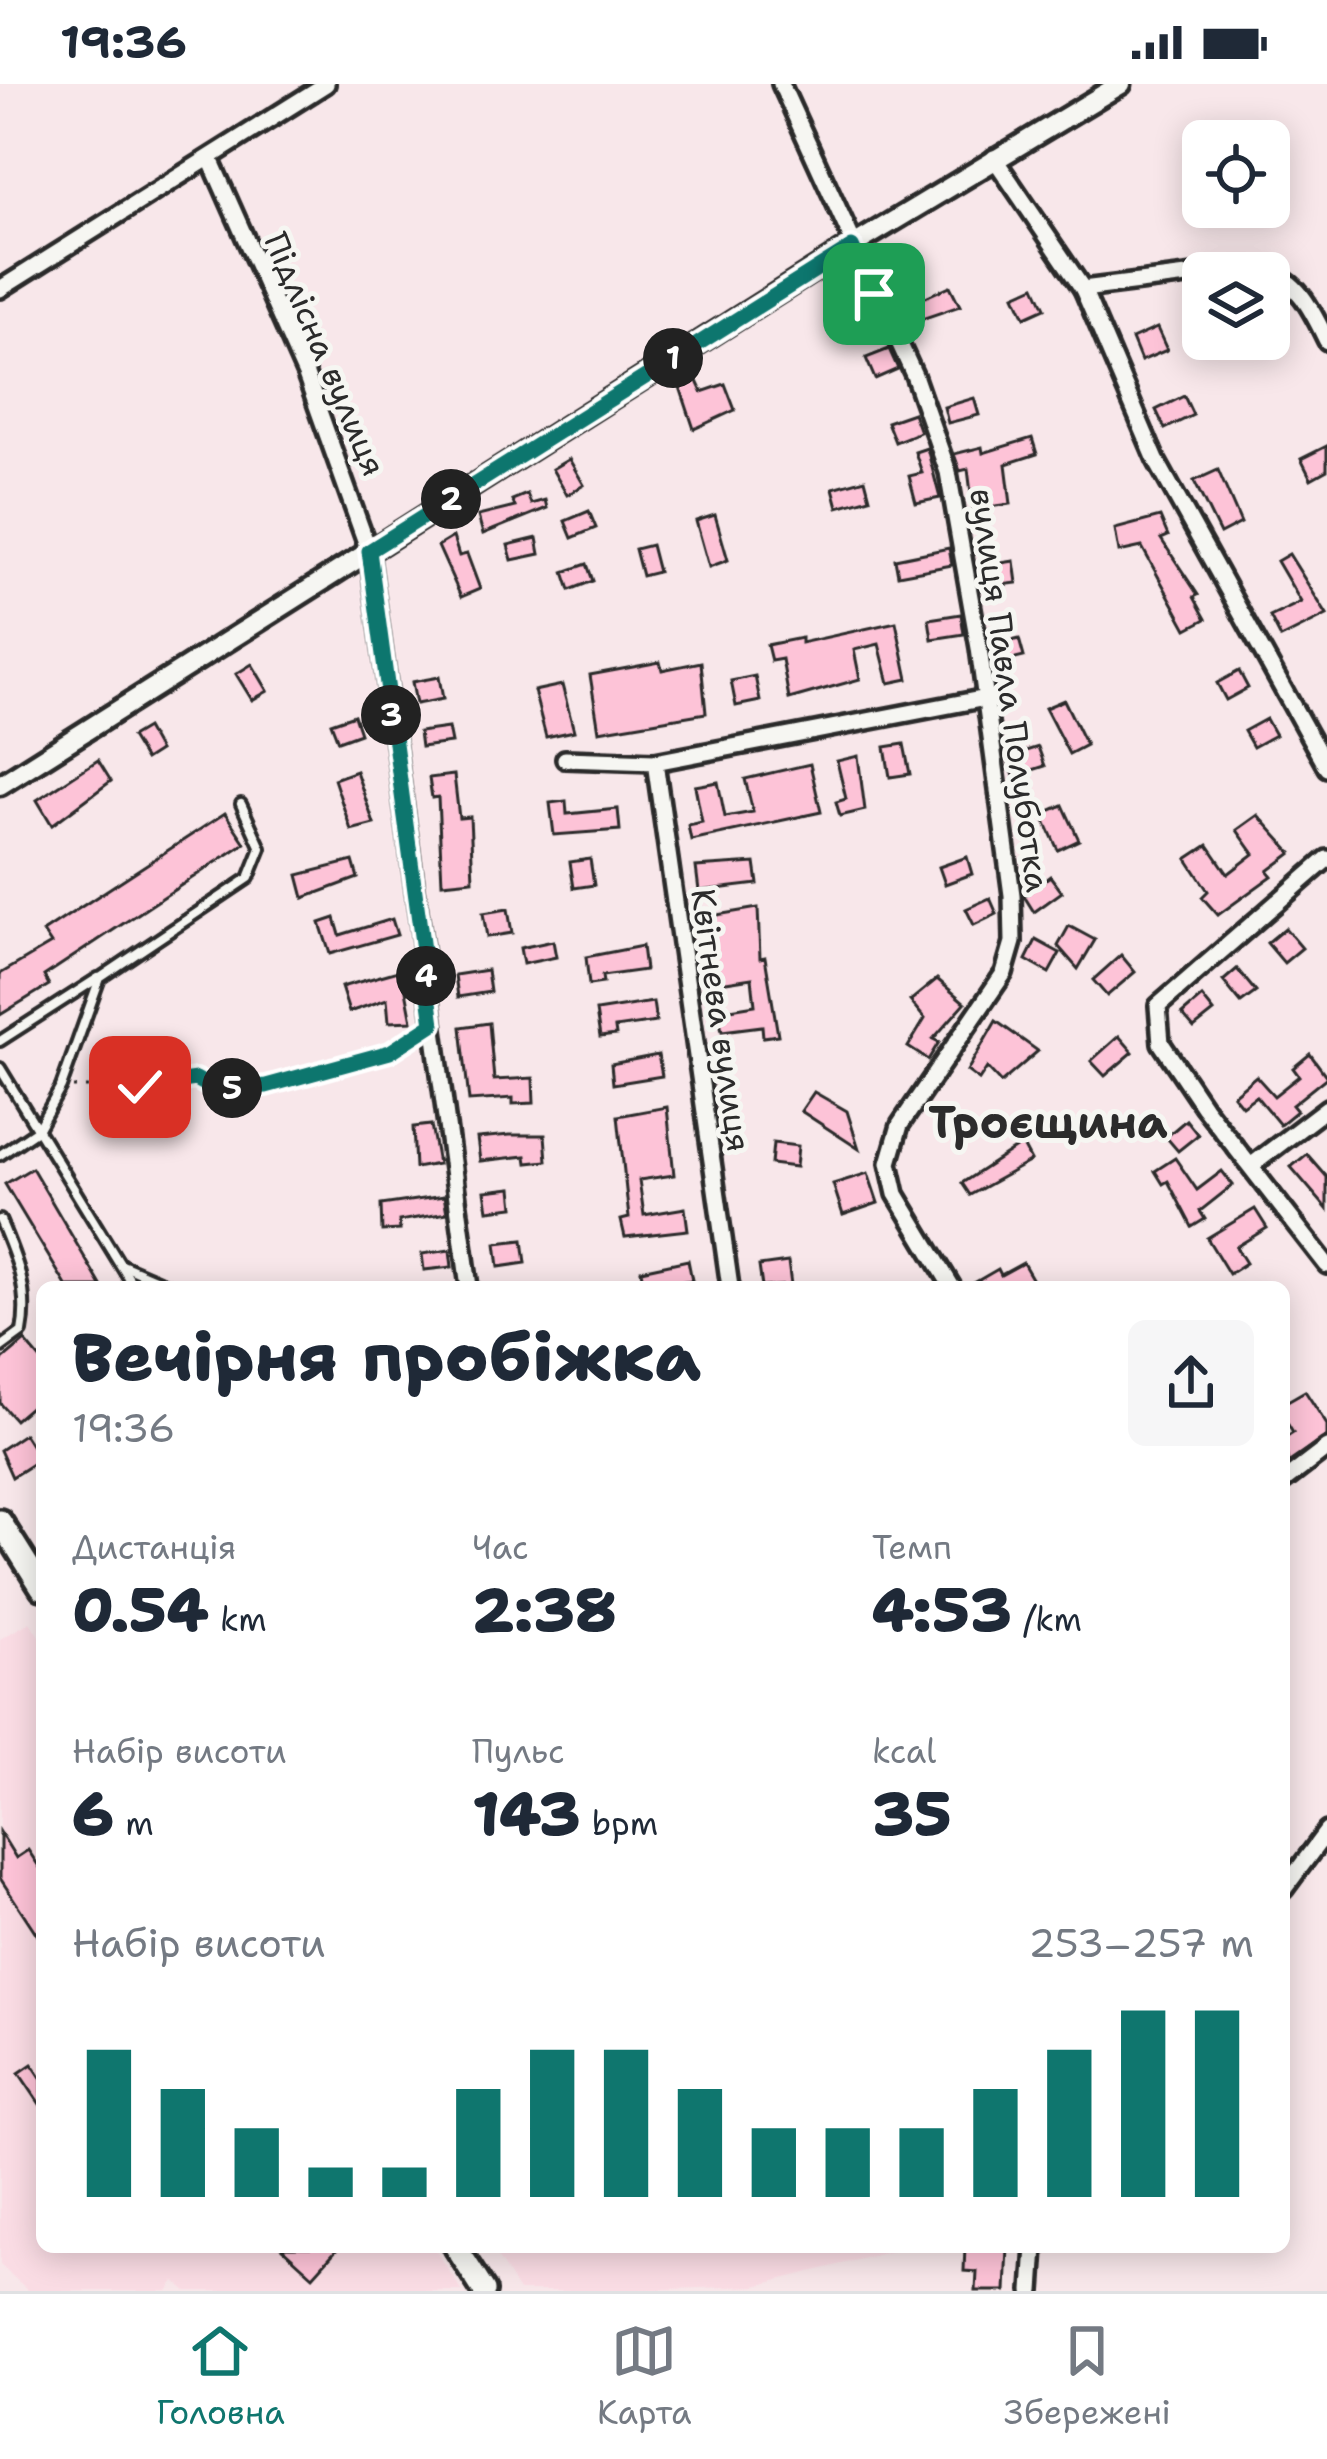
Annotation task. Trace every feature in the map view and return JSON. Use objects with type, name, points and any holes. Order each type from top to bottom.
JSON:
[{"type":"main road","points":[[0,1521],[36,1578]]},
{"type":"main road","points":[[460,2253],[484,2291]]},
{"type":"street","points":[[0,290],[326,84]]},
{"type":"street","name":"вулиця Павла Полуботка","points":[[781,84],[914,374],[948,472],[986,698],[1012,896],[1013,942],[1004,973],[900,1125],[889,1163],[896,1195],[948,1281]]},
{"type":"street","points":[[0,784],[994,158],[1121,84]]},
{"type":"street","points":[[994,158],[1083,289],[1156,460],[1327,768]]},
{"type":"street","name":"Підлісна вулиця","points":[[211,160],[306,375],[369,551],[469,1281]]},
{"type":"street","points":[[1083,289],[1182,276]]},
{"type":"street","points":[[1290,286],[1308,304],[1327,341]]},
{"type":"street","points":[[565,760],[655,762],[986,698]]},
{"type":"street","name":"Квітнева вулиця","points":[[655,762],[729,1281]]},
{"type":"street","points":[[1327,859],[1158,1006],[1161,1043],[1327,1265]]},
{"type":"street","points":[[1252,1165],[1327,1108]]},
{"type":"street","points":[[1290,1476],[1327,1448]]},
{"type":"street","points":[[1290,1881],[1327,1831]]},
{"type":"street","points":[[1032,2291],[1035,2253]]},
{"type":"lane","points":[[0,1041],[249,878],[261,848],[241,804]]},
{"type":"lane","points":[[0,1154],[37,1130],[61,1087],[100,978]]},
{"type":"lane","points":[[0,1069],[130,1281]]},
{"type":"lane","points":[[0,1220],[20,1265],[26,1311],[22,1332],[0,1348]]},
{"type":"lane","points":[[120,1264],[159,1281]]},
{"type":"path","points":[[61,1087],[140,1087],[196,1079],[215,1090],[266,1086],[390,1052],[433,1024]]},
{"type":"shaded area","points":[[30,1622],[36,1632],[36,2253],[438,2253],[462,2291],[187,2291],[175,2281],[168,2291],[29,2291],[0,2265],[0,1639]]},
{"type":"shaded area","points":[[495,2253],[885,2253],[756,2286],[519,2291]]},
{"type":"building","points":[[847,284],[858,303],[834,315],[824,296]]},
{"type":"building","points":[[950,286],[960,306],[916,321],[908,305]]},
{"type":"building","points":[[1035,286],[1045,308],[1025,317],[1015,295]]},
{"type":"building","points":[[1157,328],[1167,350],[1141,361],[1132,339]]},
{"type":"building","points":[[889,349],[898,369],[875,379],[866,358]]},
{"type":"building","points":[[696,379],[702,392],[725,384],[735,410],[694,429],[680,387]]},
{"type":"building","points":[[1184,396],[1193,415],[1165,429],[1156,410]]},
{"type":"building","points":[[974,398],[979,415],[948,423],[944,407]]},
{"type":"building","points":[[913,413],[920,432],[895,442],[887,422]]},
{"type":"building","points":[[1032,438],[1037,454],[1006,464],[1011,504],[973,509],[968,469],[960,471],[954,454],[982,447],[983,453]]},
{"type":"building","points":[[1327,446],[1327,470],[1311,479],[1301,459]]},
{"type":"building","points":[[927,448],[940,498],[916,503],[909,476],[922,473],[915,452]]},
{"type":"building","points":[[569,459],[584,485],[567,495],[552,469]]},
{"type":"building","points":[[1218,470],[1241,523],[1220,534],[1194,481]]},
{"type":"building","points":[[865,479],[870,498],[838,507],[833,488]]},
{"type":"building","points":[[527,494],[531,504],[545,500],[547,508],[483,534],[478,516],[515,507],[512,500]]},
{"type":"building","points":[[589,511],[596,528],[572,538],[565,521]]},
{"type":"building","points":[[715,515],[728,560],[709,567],[696,521]]},
{"type":"building","points":[[1160,517],[1168,536],[1161,539],[1198,595],[1194,597],[1206,619],[1187,629],[1142,547],[1119,552],[1115,529]]},
{"type":"building","points":[[453,537],[459,556],[467,554],[480,589],[461,597],[438,546]]},
{"type":"building","points":[[537,538],[540,554],[512,560],[508,545]]},
{"type":"building","points":[[651,545],[658,572],[642,576],[635,549]]},
{"type":"building","points":[[949,548],[952,565],[898,575],[895,559]]},
{"type":"building","points":[[1289,554],[1327,615],[1281,638],[1270,617],[1301,602],[1277,561]]},
{"type":"building","points":[[1014,561],[1017,583],[985,587],[982,566]]},
{"type":"building","points":[[587,564],[593,581],[570,590],[564,572]]},
{"type":"building","points":[[961,614],[964,634],[932,639],[929,619]]},
{"type":"building","points":[[896,622],[908,679],[889,683],[879,644],[854,650],[860,679],[789,699],[782,659],[771,661],[767,645],[801,638],[801,643]]},
{"type":"building","points":[[1019,639],[1024,657],[995,664],[991,646]]},
{"type":"building","points":[[660,662],[662,670],[701,662],[706,713],[599,731],[590,675]]},
{"type":"building","points":[[252,664],[268,691],[252,700],[236,674]]},
{"type":"building","points":[[1239,671],[1248,688],[1226,700],[1217,683]]},
{"type":"building","points":[[755,676],[760,701],[736,706],[731,681]]},
{"type":"building","points":[[439,677],[443,699],[416,704],[412,682]]},
{"type":"building","points":[[562,685],[574,731],[546,737],[534,691]]},
{"type":"building","points":[[1064,700],[1086,745],[1069,754],[1045,708]]},
{"type":"building","points":[[354,715],[360,733],[338,741],[331,723]]},
{"type":"building","points":[[1266,719],[1275,735],[1253,747],[1244,731]]},
{"type":"building","points":[[146,728],[159,751],[145,760],[131,737]]},
{"type":"building","points":[[448,728],[451,743],[421,747],[419,732]]},
{"type":"building","points":[[904,744],[910,774],[890,777],[885,747]]},
{"type":"building","points":[[1038,747],[1045,766],[1014,776],[1007,757]]},
{"type":"building","points":[[858,756],[865,810],[840,816],[836,802],[846,799],[837,761]]},
{"type":"building","points":[[98,760],[111,781],[52,825],[37,800]]},
{"type":"building","points":[[810,764],[821,812],[691,840],[688,825],[702,822],[695,786],[718,782],[725,817],[753,812],[745,779]]},
{"type":"building","points":[[356,771],[374,824],[351,830],[334,779]]},
{"type":"building","points":[[454,775],[459,818],[470,817],[473,880],[442,883],[438,797],[432,798],[429,778]]},
{"type":"building","points":[[566,801],[567,814],[618,809],[620,830],[554,835],[550,803]]},
{"type":"building","points":[[1063,805],[1079,840],[1058,850],[1042,814]]},
{"type":"building","points":[[225,813],[245,843],[44,976],[49,985],[0,1015],[0,974],[51,944],[43,932]]},
{"type":"building","points":[[1258,815],[1292,853],[1268,871],[1272,876],[1218,915],[1202,897],[1208,891],[1187,859],[1208,845],[1228,874],[1254,854],[1237,830]]},
{"type":"building","points":[[967,857],[972,874],[945,884],[939,867]]},
{"type":"building","points":[[590,859],[594,885],[574,888],[570,862]]},
{"type":"building","points":[[353,861],[358,878],[304,898],[298,875]]},
{"type":"building","points":[[755,863],[758,884],[699,891],[696,867]]},
{"type":"building","points":[[1050,876],[1062,892],[1034,912],[1024,896]]},
{"type":"building","points":[[990,898],[997,914],[974,925],[966,909]]},
{"type":"building","points":[[758,908],[760,958],[765,957],[778,1035],[763,1037],[762,1026],[722,1031],[718,1011],[755,1005],[752,978],[713,984],[705,917]]},
{"type":"building","points":[[508,909],[512,933],[487,937],[483,913]]},
{"type":"building","points":[[335,918],[340,935],[392,919],[397,935],[330,954],[320,923]]},
{"type":"building","points":[[1069,926],[1095,940],[1078,969],[1058,946]]},
{"type":"building","points":[[1285,928],[1302,948],[1284,963],[1267,943]]},
{"type":"building","points":[[1036,940],[1060,953],[1049,973],[1026,960]]},
{"type":"building","points":[[553,941],[556,957],[523,964],[520,948]]},
{"type":"building","points":[[642,946],[645,970],[602,976],[603,983],[589,985],[586,957]]},
{"type":"building","points":[[1121,955],[1135,972],[1107,996],[1093,980]]},
{"type":"building","points":[[1237,969],[1256,992],[1241,1003],[1223,981]]},
{"type":"building","points":[[402,970],[412,1021],[389,1022],[387,999],[349,1012],[341,987]]},
{"type":"building","points":[[487,970],[490,992],[458,997],[455,975]]},
{"type":"building","points":[[937,979],[965,1003],[933,1039],[939,1042],[928,1060],[908,1047],[925,1019],[910,1001]]},
{"type":"building","points":[[1202,997],[1214,1012],[1194,1028],[1182,1014]]},
{"type":"building","points":[[653,1002],[656,1022],[615,1028],[616,1035],[600,1037],[596,1011]]},
{"type":"building","points":[[996,1021],[1038,1051],[1001,1083],[987,1068],[979,1080],[967,1071]]},
{"type":"building","points":[[489,1023],[494,1080],[533,1078],[534,1103],[513,1104],[513,1098],[469,1101],[461,1027]]},
{"type":"building","points":[[1119,1036],[1133,1052],[1105,1076],[1091,1061]]},
{"type":"building","points":[[1310,1054],[1327,1077],[1292,1105],[1297,1111],[1280,1125],[1256,1096],[1242,1106],[1233,1095],[1256,1076],[1274,1096],[1299,1076],[1293,1068]]},
{"type":"building","points":[[658,1055],[662,1076],[613,1084],[611,1064]]},
{"type":"building","points":[[814,1092],[847,1111],[859,1149],[801,1111]]},
{"type":"building","points":[[667,1107],[674,1175],[639,1180],[644,1215],[685,1208],[688,1230],[625,1237],[621,1220],[629,1218],[618,1116]]},
{"type":"building","points":[[1186,1120],[1198,1135],[1178,1151],[1166,1137]]},
{"type":"building","points":[[431,1125],[438,1164],[415,1168],[413,1127]]},
{"type":"building","points":[[545,1135],[547,1161],[527,1163],[526,1156],[480,1161],[477,1138]]},
{"type":"building","points":[[773,1143],[798,1146],[796,1167],[771,1164]]},
{"type":"building","points":[[1022,1144],[1031,1161],[970,1195],[962,1183]]},
{"type":"building","points":[[1307,1154],[1327,1177],[1327,1209],[1291,1167]]},
{"type":"building","points":[[1175,1158],[1197,1190],[1222,1171],[1233,1185],[1200,1211],[1205,1219],[1192,1227],[1168,1181],[1163,1184],[1155,1171]]},
{"type":"building","points":[[32,1168],[98,1281],[63,1281],[5,1184]]},
{"type":"building","points":[[868,1173],[878,1203],[843,1215],[833,1184]]},
{"type":"building","points":[[512,1188],[514,1207],[488,1210],[485,1191]]},
{"type":"building","points":[[444,1196],[447,1213],[399,1221],[400,1230],[382,1231],[381,1205]]},
{"type":"building","points":[[1255,1209],[1267,1228],[1236,1247],[1246,1263],[1229,1274],[1207,1238]]},
{"type":"building","points":[[523,1240],[526,1263],[499,1267],[496,1243]]},
{"type":"building","points":[[450,1250],[452,1267],[424,1270],[422,1254]]},
{"type":"building","points":[[688,1260],[692,1280],[643,1281],[641,1270]]},
{"type":"building","points":[[788,1262],[790,1281],[761,1281],[759,1266]]},
{"type":"building","points":[[1023,1263],[1034,1281],[977,1281],[998,1269],[1001,1275]]},
{"type":"building","points":[[25,1341],[36,1354],[36,1402],[15,1420],[0,1403],[0,1362]]},
{"type":"building","points":[[1305,1391],[1327,1425],[1327,1436],[1290,1462],[1293,1433],[1290,1400]]},
{"type":"building","points":[[24,1434],[36,1462],[12,1477],[0,1450]]},
{"type":"building","points":[[0,1832],[16,1858],[28,1850],[36,1862],[36,1933],[0,1878]]},
{"type":"building","points":[[32,2064],[36,2098],[19,2073]]},
{"type":"building","points":[[288,2253],[334,2253],[313,2276]]},
{"type":"building","points":[[965,2253],[1008,2253],[1006,2291],[976,2291],[977,2272],[964,2271]]},
{"type":"district","name":"Троєщина","points":[[1048,1122]]},
{"type":"route","points":[[140,1087],[196,1079],[215,1090],[266,1086],[390,1052],[433,1024],[369,551],[852,247],[874,294]]}]
